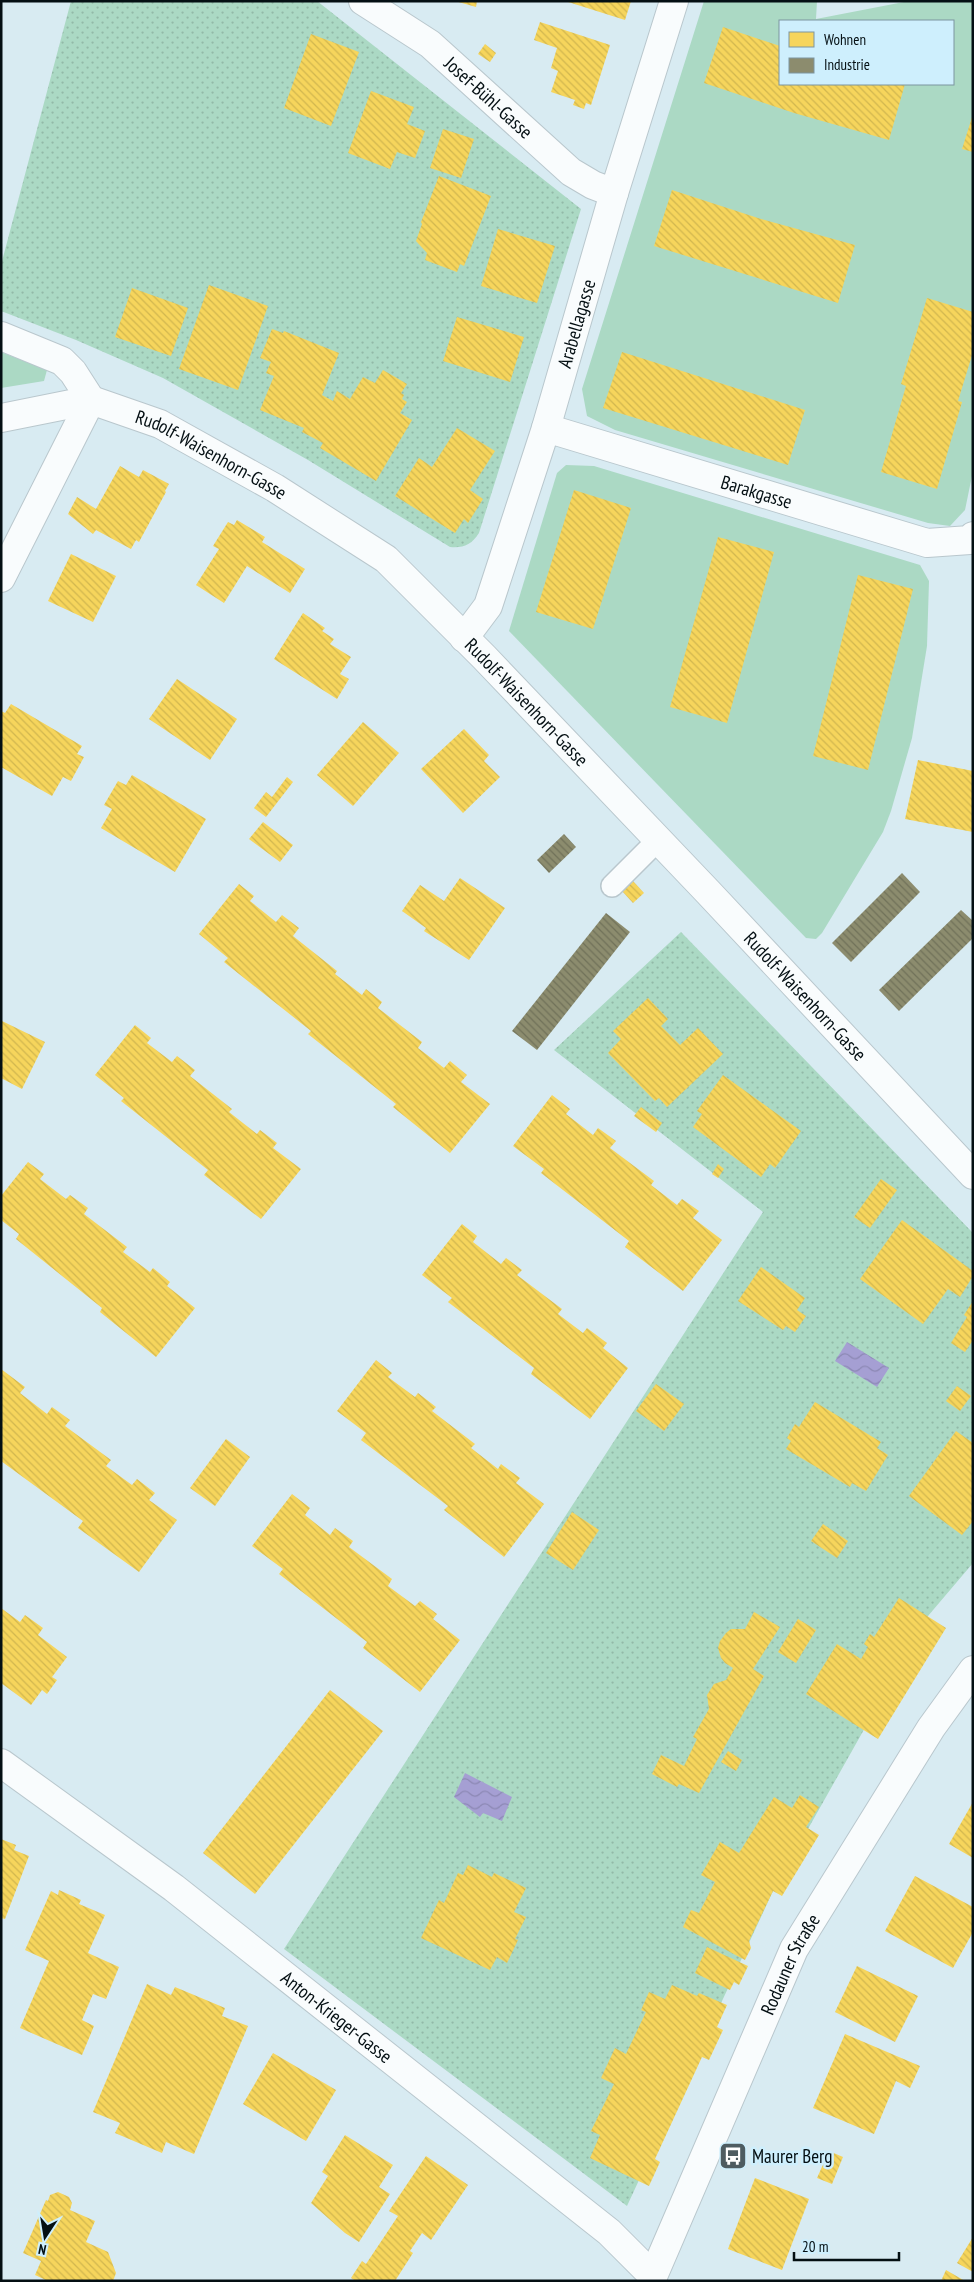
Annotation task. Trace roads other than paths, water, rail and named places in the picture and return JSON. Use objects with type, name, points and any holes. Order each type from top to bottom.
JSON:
[{"type":"street","name":"Josef-Bühl-Gasse","points":[[363,1],[430,44],[571,172],[592,185],[614,193]]},
{"type":"street","name":"Arabellagasse","points":[[464,638],[488,606],[546,428],[614,193],[674,1]]},
{"type":"street","points":[[1,336],[62,361],[91,400]]},
{"type":"street","points":[[1,418],[91,400]]},
{"type":"street","points":[[1,578],[91,400]]},
{"type":"street","name":"Rudolf-Waisenhorn-Gasse","points":[[91,400],[160,424],[283,493],[386,559],[658,840],[973,1175]]},
{"type":"street","name":"Barakgasse","points":[[546,428],[927,543],[972,538]]},
{"type":"street","name":"Rodauner Straße","points":[[655,2279],[794,1949],[931,1728],[973,1670]]},
{"type":"street","name":"Anton-Krieger-Gasse","points":[[1,1763],[174,1888],[609,2232],[655,2279]]},
{"type":"lane","points":[[612,886],[658,840]]},
{"type":"water","points":[[847,1342],[889,1368],[877,1387],[835,1361]]},
{"type":"water","points":[[465,1773],[512,1797],[502,1821],[483,1813],[480,1817],[454,1797]]},
{"type":"place","name":"Maurer Berg","points":[[733,2156]]}]
